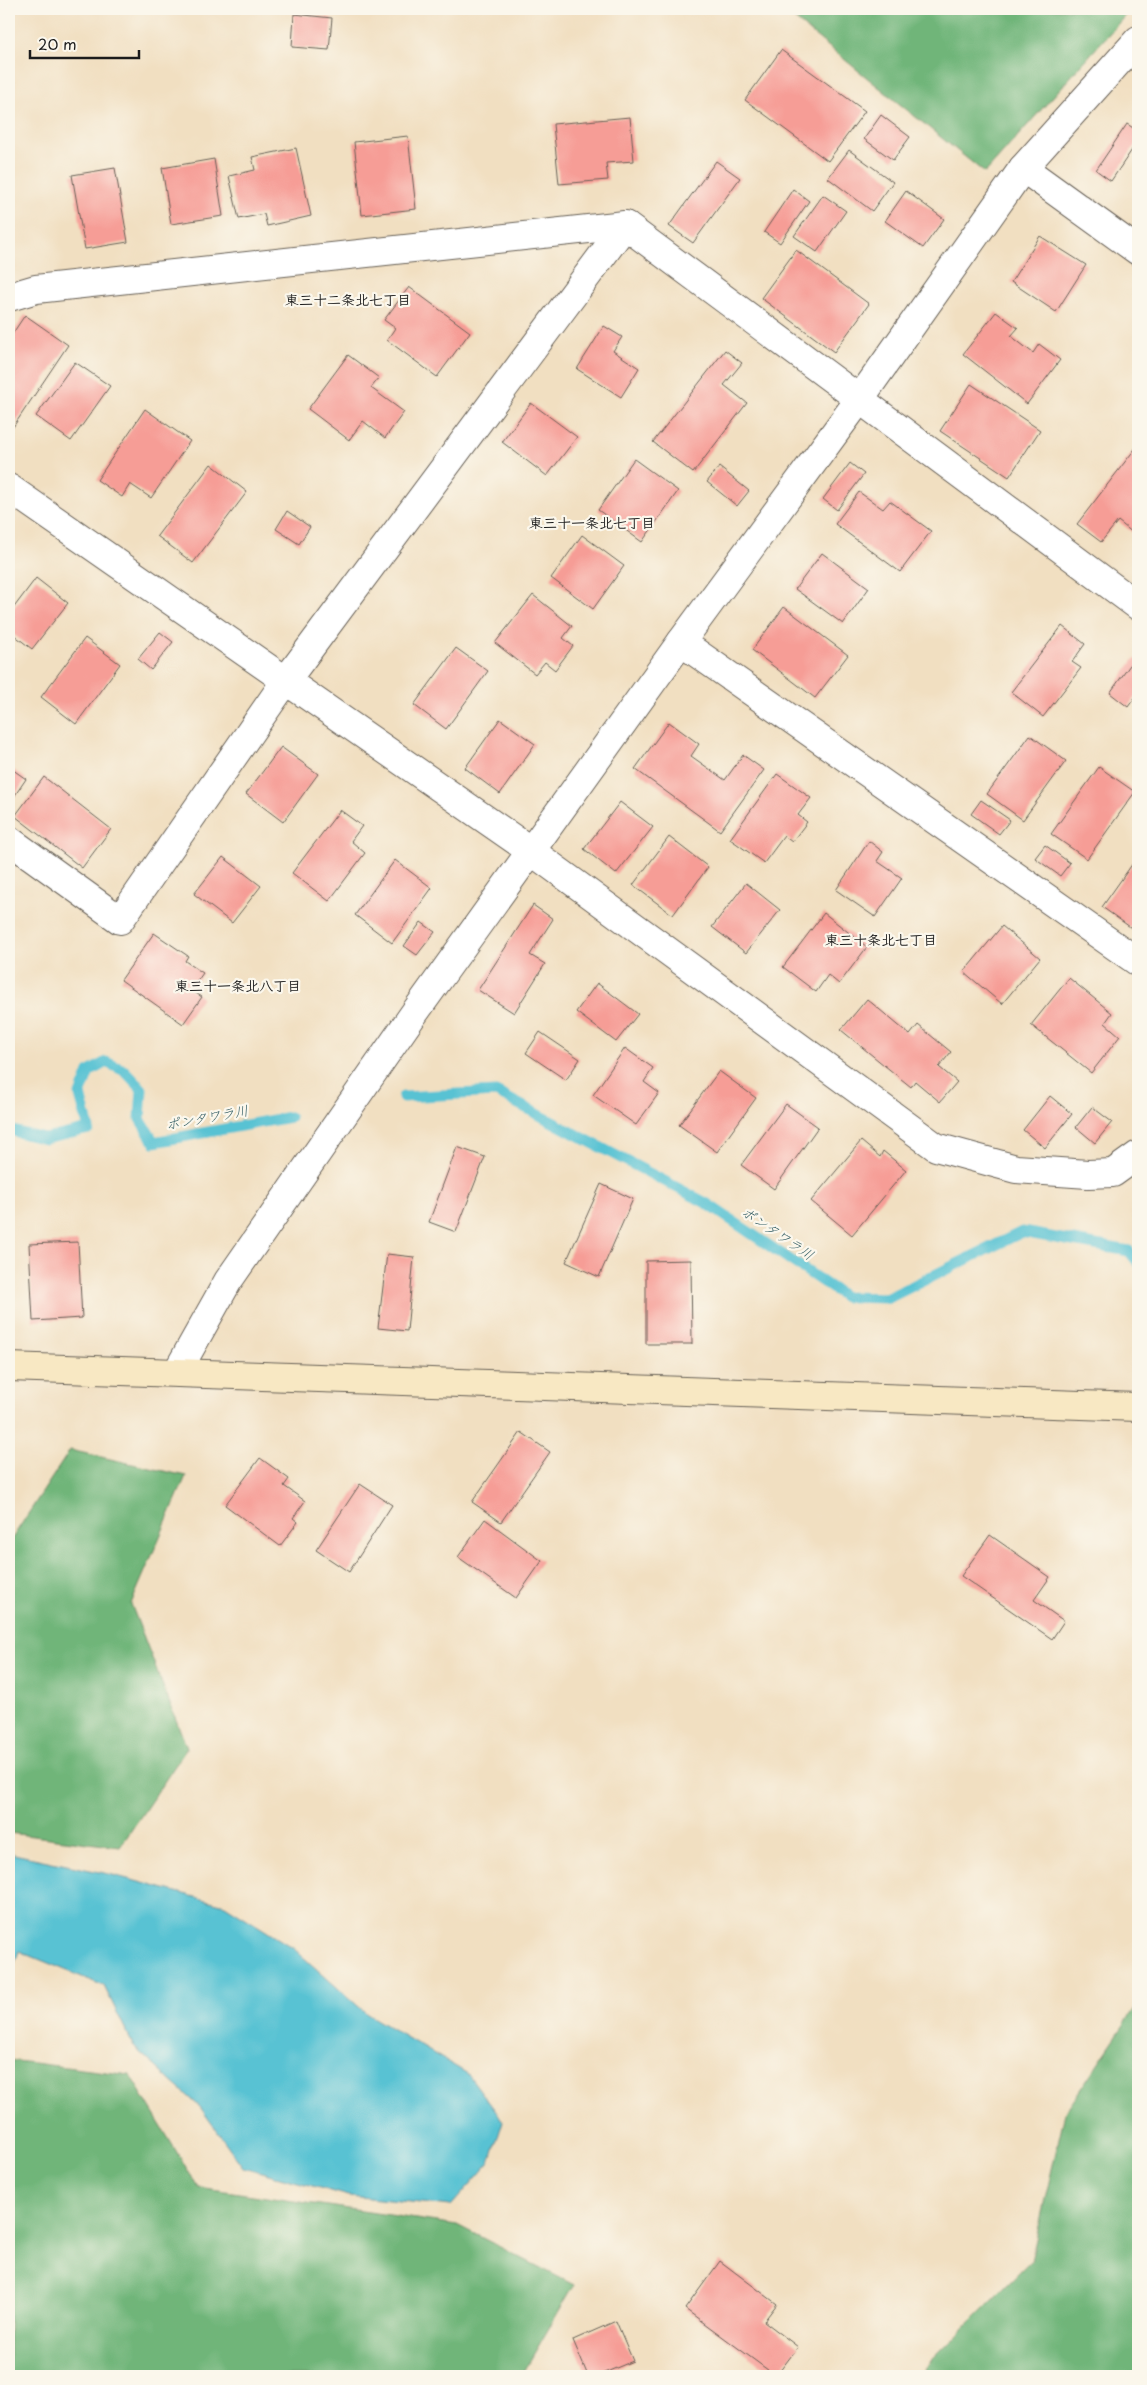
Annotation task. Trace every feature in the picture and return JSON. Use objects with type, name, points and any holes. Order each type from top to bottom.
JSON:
[{"type":"street","points":[[177,1372],[228,1281],[413,1015],[681,642],[859,400],[1023,168],[1138,40]]},
{"type":"street","points":[[1023,168],[1138,251]]},
{"type":"street","points":[[9,840],[120,920],[287,679],[625,225]]},
{"type":"street","points":[[9,297],[36,289],[625,225],[1138,606]]},
{"type":"street","points":[[9,488],[532,850],[936,1147],[1016,1169],[1088,1174],[1113,1174],[1138,1155]]},
{"type":"street","points":[[681,642],[1138,962]]},
{"type":"street","points":[[9,1367],[1138,1407]]},
{"type":"green space","points":[[782,9],[1131,9],[985,173]]},
{"type":"green space","points":[[70,1450],[186,1476],[131,1604],[187,1748],[120,1847],[9,1833],[9,1543]]},
{"type":"green space","points":[[1138,2004],[1138,2376],[914,2376],[1031,2261],[1065,2112]]},
{"type":"green space","points":[[9,2060],[130,2075],[198,2187],[457,2225],[574,2285],[521,2376],[9,2376]]},
{"type":"water","points":[[9,1853],[109,1874],[225,1905],[293,1948],[367,2014],[468,2074],[503,2121],[490,2162],[451,2206],[349,2196],[243,2167],[200,2107],[134,2047],[104,1986],[19,1951],[9,1979]]},
{"type":"building","points":[[294,14],[332,18],[329,50],[292,47]]},
{"type":"building","points":[[781,50],[865,111],[828,161],[745,100]]},
{"type":"building","points":[[881,115],[910,137],[893,160],[864,139]]},
{"type":"building","points":[[630,117],[634,161],[606,163],[608,180],[559,184],[553,124]]},
{"type":"building","points":[[1127,124],[1138,131],[1138,141],[1111,181],[1096,170]]},
{"type":"building","points":[[408,136],[416,209],[362,215],[354,142]]},
{"type":"building","points":[[296,148],[311,216],[267,226],[264,214],[239,219],[229,176],[255,170],[252,157]]},
{"type":"building","points":[[849,150],[893,182],[872,211],[828,178]]},
{"type":"building","points":[[214,159],[223,216],[171,224],[162,168]]},
{"type":"building","points":[[716,161],[740,178],[693,243],[669,226]]},
{"type":"building","points":[[115,168],[128,242],[85,249],[72,175]]},
{"type":"building","points":[[793,189],[809,201],[780,243],[764,232]]},
{"type":"building","points":[[906,191],[944,219],[923,248],[885,221]]},
{"type":"building","points":[[823,195],[846,211],[817,252],[794,236]]},
{"type":"building","points":[[1040,236],[1086,265],[1056,312],[1011,282]]},
{"type":"building","points":[[796,250],[869,304],[834,352],[761,298]]},
{"type":"building","points":[[409,287],[470,332],[437,377],[387,340],[395,328],[384,320]]},
{"type":"building","points":[[996,312],[1018,328],[1011,336],[1033,353],[1039,344],[1060,360],[1027,404],[963,354]]},
{"type":"building","points":[[25,315],[68,345],[11,430],[9,428],[9,339]]},
{"type":"building","points":[[604,326],[622,337],[613,351],[639,368],[621,397],[577,369]]},
{"type":"building","points":[[725,350],[742,363],[724,385],[747,403],[693,473],[653,442]]},
{"type":"building","points":[[348,355],[379,378],[371,388],[404,412],[385,438],[363,421],[349,440],[308,409]]},
{"type":"building","points":[[75,362],[110,386],[71,441],[36,416]]},
{"type":"building","points":[[971,384],[1040,430],[1009,477],[940,431]]},
{"type":"building","points":[[531,403],[577,437],[547,476],[502,442]]},
{"type":"building","points":[[145,409],[190,441],[151,498],[130,484],[122,497],[97,480]]},
{"type":"building","points":[[1138,445],[1138,526],[1133,533],[1118,521],[1101,542],[1077,524]]},
{"type":"building","points":[[634,459],[678,491],[642,542],[598,510]]},
{"type":"building","points":[[850,463],[864,474],[837,510],[823,499]]},
{"type":"building","points":[[211,464],[247,492],[193,563],[157,536]]},
{"type":"building","points":[[719,467],[749,491],[737,506],[707,482]]},
{"type":"building","points":[[859,492],[883,509],[890,501],[931,531],[900,572],[835,524]]},
{"type":"building","points":[[287,511],[310,527],[299,544],[276,529]]},
{"type":"building","points":[[582,535],[624,566],[593,609],[551,578]]},
{"type":"building","points":[[822,553],[869,588],[843,624],[795,589]]},
{"type":"building","points":[[36,578],[68,603],[32,649],[9,631],[9,614]]},
{"type":"building","points":[[533,595],[572,626],[563,638],[573,646],[555,670],[545,662],[535,674],[495,643]]},
{"type":"building","points":[[784,607],[848,655],[815,698],[752,650]]},
{"type":"building","points":[[1062,626],[1085,644],[1072,662],[1081,668],[1043,717],[1011,692]]},
{"type":"building","points":[[160,632],[173,642],[151,670],[138,659]]},
{"type":"building","points":[[85,638],[120,664],[76,724],[41,697]]},
{"type":"building","points":[[456,648],[488,671],[446,729],[414,705]]},
{"type":"building","points":[[1135,658],[1138,660],[1138,693],[1128,707],[1110,693]]},
{"type":"building","points":[[500,719],[535,744],[500,794],[465,768]]},
{"type":"building","points":[[669,722],[699,744],[691,756],[725,780],[743,755],[764,770],[720,831],[635,769]]},
{"type":"building","points":[[1030,735],[1066,761],[1023,820],[987,794]]},
{"type":"building","points":[[281,747],[318,774],[283,822],[246,794]]},
{"type":"building","points":[[9,767],[26,779],[9,804]]},
{"type":"building","points":[[1099,767],[1135,792],[1087,859],[1051,834]]},
{"type":"building","points":[[777,774],[811,798],[798,815],[807,822],[792,842],[784,836],[764,863],[730,839]]},
{"type":"building","points":[[44,777],[111,829],[82,868],[15,816]]},
{"type":"building","points":[[981,800],[1010,820],[999,834],[971,814]]},
{"type":"building","points":[[620,802],[653,827],[616,874],[584,849]]},
{"type":"building","points":[[340,810],[362,826],[351,841],[365,853],[329,901],[292,873]]},
{"type":"building","points":[[669,837],[708,867],[673,915],[633,885]]},
{"type":"building","points":[[869,841],[883,852],[877,861],[902,878],[875,917],[836,890]]},
{"type":"building","points":[[1045,845],[1070,863],[1060,876],[1035,858]]},
{"type":"building","points":[[1138,856],[1138,931],[1137,932],[1102,907]]},
{"type":"building","points":[[223,857],[261,886],[232,923],[194,894]]},
{"type":"building","points":[[395,860],[432,888],[392,943],[355,915]]},
{"type":"building","points":[[746,883],[780,910],[746,953],[712,927]]},
{"type":"building","points":[[533,905],[553,919],[530,955],[545,964],[514,1013],[478,990]]},
{"type":"building","points":[[824,913],[867,947],[839,984],[828,975],[816,992],[783,967]]},
{"type":"building","points":[[421,922],[435,932],[417,955],[404,946]]},
{"type":"building","points":[[1002,926],[1040,958],[1002,1004],[964,972]]},
{"type":"building","points":[[154,933],[188,956],[185,961],[203,973],[191,990],[202,997],[183,1024],[121,980]]},
{"type":"building","points":[[1069,978],[1112,1013],[1105,1023],[1120,1036],[1091,1073],[1031,1025]]},
{"type":"building","points":[[597,983],[638,1014],[616,1042],[576,1012]]},
{"type":"building","points":[[867,999],[910,1035],[918,1025],[951,1052],[939,1067],[957,1082],[940,1102],[915,1081],[911,1087],[841,1030]]},
{"type":"building","points":[[540,1032],[580,1059],[566,1080],[526,1053]]},
{"type":"building","points":[[625,1048],[653,1068],[644,1082],[659,1093],[636,1125],[593,1095]]},
{"type":"building","points":[[719,1071],[756,1098],[717,1152],[679,1125]]},
{"type":"building","points":[[1050,1096],[1072,1114],[1045,1148],[1023,1130]]},
{"type":"building","points":[[786,1104],[818,1127],[774,1189],[741,1165]]},
{"type":"building","points":[[1092,1107],[1112,1122],[1095,1143],[1076,1127]]},
{"type":"building","points":[[861,1141],[880,1157],[883,1151],[906,1170],[852,1235],[811,1201]]},
{"type":"building","points":[[457,1147],[485,1157],[456,1232],[429,1222]]},
{"type":"building","points":[[601,1184],[633,1199],[599,1277],[566,1262]]},
{"type":"building","points":[[78,1242],[82,1318],[33,1321],[29,1244]]},
{"type":"building","points":[[387,1254],[414,1257],[407,1331],[378,1328]]},
{"type":"building","points":[[691,1260],[692,1344],[646,1344],[646,1261]]},
{"type":"building","points":[[521,1432],[550,1452],[501,1522],[472,1502]]},
{"type":"building","points":[[260,1458],[289,1479],[284,1486],[305,1501],[293,1518],[298,1522],[280,1546],[225,1505]]},
{"type":"building","points":[[360,1484],[392,1505],[349,1572],[316,1550]]},
{"type":"building","points":[[485,1519],[542,1561],[516,1598],[458,1557]]},
{"type":"building","points":[[990,1535],[1050,1577],[1034,1600],[1064,1621],[1052,1639],[961,1576]]},
{"type":"building","points":[[720,2261],[777,2304],[764,2321],[798,2347],[776,2376],[685,2309]]},
{"type":"building","points":[[616,2321],[633,2361],[597,2376],[588,2376],[573,2340]]},
{"type":"waterway","name":"ポンタワラ川","points":[[9,1130],[45,1139],[89,1129],[80,1095],[89,1072],[106,1062],[125,1071],[142,1089],[140,1119],[154,1142],[290,1117]]},
{"type":"waterway","name":"ポンタワラ川","points":[[403,1097],[496,1092],[706,1203],[845,1297],[888,1298],[1022,1232],[1129,1251],[1138,1262]]},
{"type":"district","name":"東三十二条北七丁目","points":[[348,299]]},
{"type":"district","name":"東三十一条北七丁目","points":[[592,522]]},
{"type":"district","name":"東三十条北七丁目","points":[[881,939]]},
{"type":"district","name":"東三十一条北八丁目","points":[[238,985]]}]
